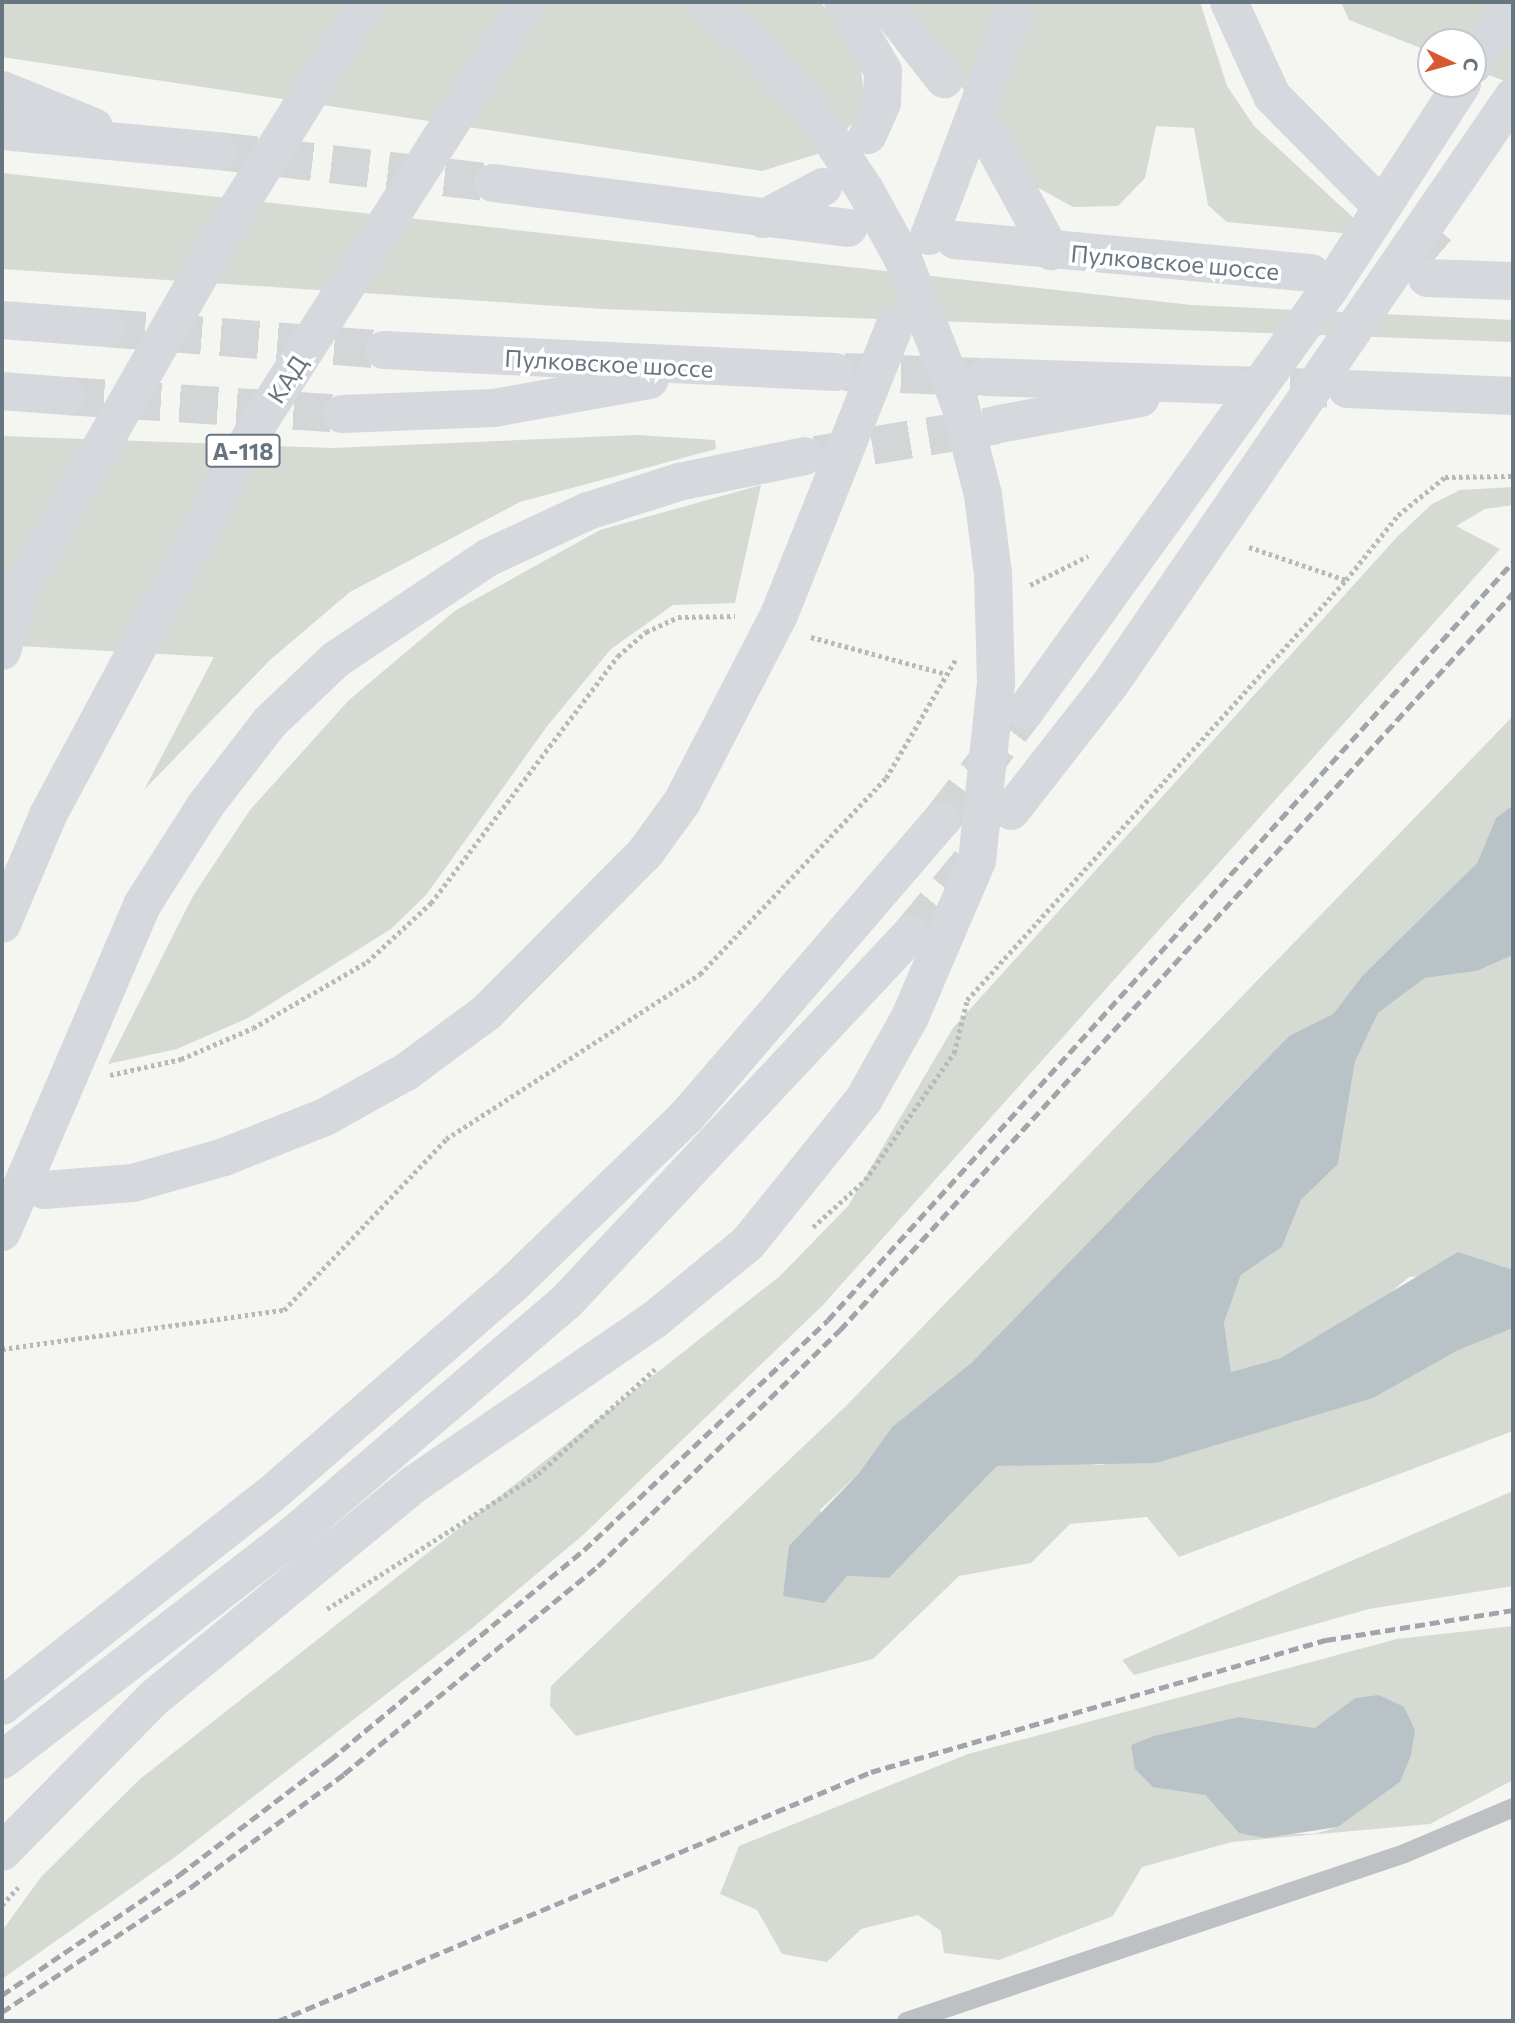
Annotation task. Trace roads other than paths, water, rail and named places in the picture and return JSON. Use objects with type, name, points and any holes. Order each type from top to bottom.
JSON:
[{"type":"main road","points":[[2,652],[11,599],[239,206],[367,2]]},
{"type":"main road","name":"КАД","points":[[2,924],[48,815],[256,427],[528,2]]},
{"type":"main road","points":[[2,1852],[155,1697],[402,1494],[654,1320],[748,1243],[864,1099],[910,1017],[977,861],[996,682],[993,574],[983,495],[960,405],[903,259],[865,190],[811,110],[752,43],[704,2]]},
{"type":"main road","points":[[843,2],[883,71],[882,103],[869,135]]},
{"type":"main road","points":[[884,2],[944,79]]},
{"type":"main road","name":"Пулковское шоссе","points":[[1018,2],[942,238],[1051,251],[1311,273]]},
{"type":"main road","points":[[1229,2],[1272,96],[1367,192]]},
{"type":"main road","points":[[1487,42],[1512,2]]},
{"type":"main road","points":[[2,90],[131,142]]},
{"type":"main road","points":[[1011,811],[1111,683],[1513,97]]},
{"type":"main road","points":[[1026,710],[1072,651],[1330,288],[1453,98]]},
{"type":"main road","points":[[2,131],[218,151]]},
{"type":"main road","points":[[989,137],[1051,251]]},
{"type":"main road","points":[[493,183],[848,228]]},
{"type":"main road","points":[[763,219],[823,187]]},
{"type":"main road","points":[[1444,271],[1513,281]]},
{"type":"main road","points":[[2,320],[107,328]]},
{"type":"main road","points":[[44,1190],[133,1183],[225,1157],[325,1117],[394,1079],[487,1012],[645,853],[682,802],[779,615],[895,325]]},
{"type":"main road","name":"Пулковское шоссе","points":[[384,350],[835,372]]},
{"type":"main road","points":[[342,414],[494,408],[720,368]]},
{"type":"main road","points":[[986,377],[1223,385],[999,424]]},
{"type":"main road","points":[[1347,390],[1513,396]]},
{"type":"main road","points":[[2,391],[66,396]]},
{"type":"main road","points":[[2,1232],[142,905],[205,806],[270,722],[335,660],[489,557],[614,503],[804,456]]},
{"type":"main road","points":[[2,1706],[268,1497],[514,1282],[686,1117],[940,821]]},
{"type":"main road","points":[[2,1760],[293,1535],[566,1302],[911,934]]},
{"type":"lane","points":[[906,2021],[1404,1853],[1513,1807]]},
{"type":"tunnel","points":[[218,151],[493,183]]},
{"type":"tunnel","points":[[1367,192],[1440,256]]},
{"type":"tunnel","points":[[107,328],[384,350]]},
{"type":"tunnel","points":[[844,372],[980,377]]},
{"type":"tunnel","points":[[1233,385],[1343,389]]},
{"type":"tunnel","points":[[66,396],[342,414]]},
{"type":"tunnel","points":[[816,455],[998,425]]},
{"type":"tunnel","points":[[941,821],[1026,710]]},
{"type":"tunnel","points":[[911,934],[970,863]]},
{"type":"railway","points":[[2,1995],[179,1875],[330,1760],[584,1550],[828,1320],[1513,562]]},
{"type":"railway","points":[[2,2012],[191,1887],[344,1774],[598,1566],[840,1330],[1513,593]]},
{"type":"railway","points":[[278,2021],[871,1772],[1326,1640],[1513,1610]]}]
